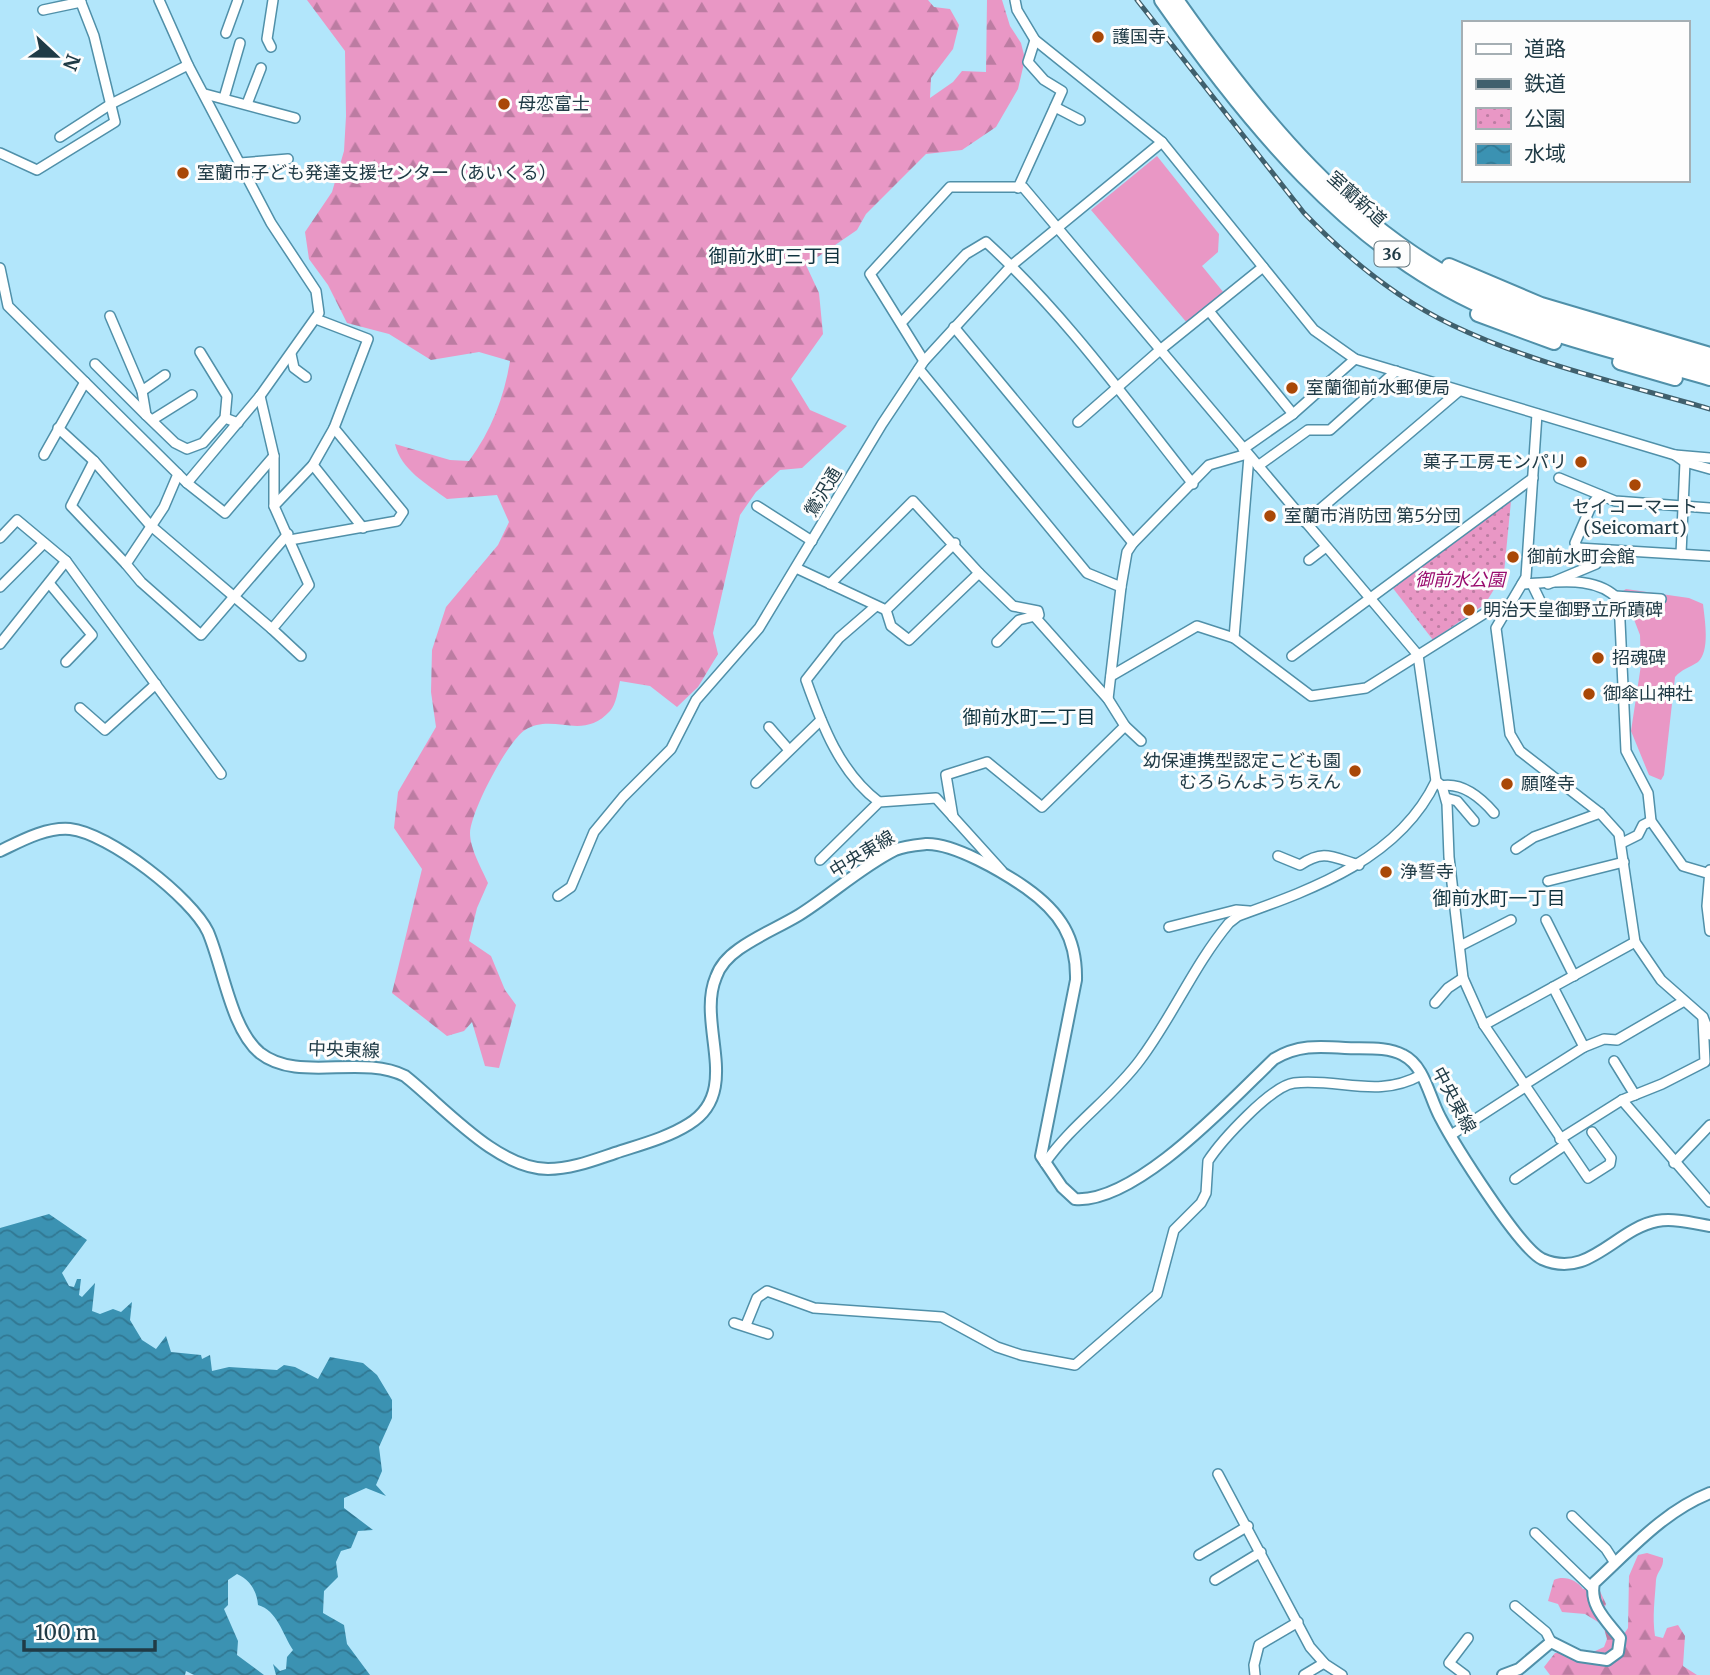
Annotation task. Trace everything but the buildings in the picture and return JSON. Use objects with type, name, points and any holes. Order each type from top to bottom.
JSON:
[{"type":"highway","name":"室蘭新道","points":[[1162,0],[1258,122],[1324,197],[1399,259],[1486,308],[1579,340],[1710,378]]},
{"type":"highway","name":"室蘭新道","points":[[1176,0],[1290,144],[1365,219],[1406,250],[1482,293],[1569,325],[1710,366]]},
{"type":"highway","points":[[1324,197],[1364,241],[1387,261],[1465,308],[1515,330],[1710,387]]},
{"type":"highway","points":[[1365,219],[1449,266],[1499,289],[1583,319],[1710,355]]},
{"type":"main road","name":"中央東線","points":[[0,851],[57,829],[78,831],[95,837],[130,858],[191,906],[208,933],[245,1035],[265,1057],[303,1067],[378,1065],[391,1069],[405,1076],[491,1148],[520,1164],[548,1169],[591,1161],[690,1124],[706,1110],[716,1079],[712,990],[722,965],[741,947],[800,914],[898,849],[943,845],[1027,889],[1063,922],[1069,931],[1077,964],[1066,1035],[1041,1154],[1062,1187],[1075,1199],[1093,1199],[1119,1189],[1154,1168],[1274,1059],[1297,1048],[1389,1050],[1405,1055],[1421,1075],[1451,1135],[1527,1247],[1547,1261],[1580,1263],[1642,1226],[1657,1221],[1710,1226]]},
{"type":"main road","points":[[1503,1675],[1519,1669],[1551,1642],[1591,1659],[1607,1660],[1618,1652],[1620,1638],[1596,1607],[1594,1583],[1678,1509],[1710,1493]]},
{"type":"street","points":[[159,0],[188,65],[271,223],[316,291],[319,313],[260,396],[187,483]]},
{"type":"street","points":[[226,33],[237,0]]},
{"type":"street","points":[[271,47],[267,39],[273,0]]},
{"type":"street","points":[[1015,0],[1022,20],[1035,40],[1162,142],[1314,330],[1355,359],[1675,454],[1710,458]]},
{"type":"street","points":[[0,153],[37,170],[115,122],[94,36],[81,1],[43,10]]},
{"type":"street","points":[[1018,188],[1062,91],[1044,80],[1028,62],[1035,40]]},
{"type":"street","points":[[223,98],[240,43]]},
{"type":"street","points":[[60,137],[111,104],[188,65]]},
{"type":"street","points":[[247,104],[261,68]]},
{"type":"street","points":[[205,94],[295,118]]},
{"type":"street","points":[[1055,107],[1080,120]]},
{"type":"street","name":"鶯沢通","points":[[558,896],[571,887],[594,832],[623,797],[671,749],[696,700],[748,644],[921,365],[1012,265],[1162,142]]},
{"type":"street","points":[[240,163],[288,159]]},
{"type":"street","points":[[1121,587],[1087,573],[921,365],[902,322],[870,274],[950,187],[1023,187],[1418,655],[1439,783],[1446,798],[1449,857],[1463,978],[1484,1025],[1588,1178],[1610,1164],[1611,1158],[1592,1132]]},
{"type":"street","points":[[902,322],[967,254],[986,242],[1012,265],[1119,390],[1193,484]]},
{"type":"street","points":[[1078,422],[1263,267]]},
{"type":"street","points":[[0,268],[8,306],[187,483],[225,513],[274,456]]},
{"type":"street","points":[[1209,311],[1293,414]]},
{"type":"street","points":[[110,316],[142,391],[149,418]]},
{"type":"street","points":[[274,506],[313,465],[334,428],[368,339],[316,319]]},
{"type":"street","points":[[954,327],[1133,543]]},
{"type":"street","points":[[95,364],[175,443],[187,449],[204,443],[225,418],[227,397],[200,352]]},
{"type":"street","points":[[290,354],[295,368],[306,377]]},
{"type":"street","points":[[1108,699],[1121,587],[1127,552],[1133,543],[1209,465],[1246,453],[1355,359]]},
{"type":"street","points":[[1258,466],[1308,430],[1330,430],[1396,371]]},
{"type":"street","points":[[142,391],[165,375]]},
{"type":"street","points":[[44,455],[85,382]]},
{"type":"street","points":[[1305,522],[1459,391]]},
{"type":"street","points":[[149,418],[192,396]]},
{"type":"street","points":[[260,396],[274,456],[274,506],[309,585],[272,629]]},
{"type":"street","points":[[1537,414],[1527,584],[1508,607],[1496,632],[1510,734],[1520,751],[1600,813],[1619,834],[1635,942],[1661,980],[1703,1017],[1710,1035]]},
{"type":"street","points":[[225,418],[238,423]]},
{"type":"street","points":[[58,428],[94,461],[150,524],[301,656]]},
{"type":"street","points":[[94,461],[71,506],[141,582],[201,635],[289,537],[397,521],[403,512],[334,428]]},
{"type":"street","points":[[1234,638],[1246,453]]},
{"type":"street","points":[[1675,454],[1685,462],[1710,469]]},
{"type":"street","points":[[1681,554],[1685,462]]},
{"type":"street","points":[[313,465],[363,528]]},
{"type":"street","points":[[126,564],[150,524],[164,507],[178,474]]},
{"type":"street","points":[[1292,656],[1533,478]]},
{"type":"street","points":[[1559,478],[1615,501],[1710,508]]},
{"type":"street","points":[[1601,495],[1592,505],[1576,542],[1578,548],[1710,556]]},
{"type":"street","points":[[830,584],[914,500],[979,573],[1013,606],[1038,611],[1039,615],[1035,617],[1019,620],[998,642]]},
{"type":"street","points":[[757,506],[812,541]]},
{"type":"street","points":[[0,538],[17,520],[66,561],[221,774]]},
{"type":"street","points":[[0,587],[44,543]]},
{"type":"street","points":[[879,802],[853,779],[821,720],[806,680],[839,638],[881,608],[955,543]]},
{"type":"street","points":[[1309,560],[1326,547]]},
{"type":"street","points":[[1548,584],[1596,564],[1605,551]]},
{"type":"street","points":[[0,644],[66,561]]},
{"type":"street","points":[[796,568],[881,608],[891,626],[909,640],[979,573]]},
{"type":"street","points":[[1527,584],[1591,582],[1619,600],[1623,641],[1625,744],[1629,758],[1648,793],[1651,821],[1684,866],[1710,872],[1707,906],[1710,931]]},
{"type":"street","points":[[49,583],[92,635],[66,662]]},
{"type":"street","points":[[1527,584],[1546,613]]},
{"type":"street","points":[[1615,596],[1661,599]]},
{"type":"street","points":[[1111,676],[1197,626],[1234,638],[1311,696],[1366,688],[1498,606],[1508,607]]},
{"type":"street","points":[[1035,617],[1108,699],[1125,726],[1141,741]]},
{"type":"street","points":[[80,708],[104,730],[156,684]]},
{"type":"street","points":[[756,782],[821,720]]},
{"type":"street","points":[[953,817],[946,775],[987,762],[1042,807],[1125,726]]},
{"type":"street","points":[[769,727],[789,750]]},
{"type":"street","points":[[1439,783],[1479,796],[1494,813]]},
{"type":"street","points":[[1045,1163],[1068,1134],[1116,1091],[1142,1058],[1219,935],[1238,916],[1359,865],[1412,818],[1439,783]]},
{"type":"street","points":[[820,860],[879,802],[936,798],[1005,876]]},
{"type":"street","points":[[1446,798],[1457,801],[1474,821]]},
{"type":"street","points":[[1516,849],[1534,837],[1600,813]]},
{"type":"street","points":[[1622,843],[1638,835],[1643,825],[1651,821]]},
{"type":"street","points":[[1278,856],[1300,865],[1316,855],[1325,854],[1359,865]]},
{"type":"street","points":[[1548,881],[1624,862]]},
{"type":"street","points":[[1168,927],[1236,910],[1251,911]]},
{"type":"street","points":[[1460,946],[1511,920]]},
{"type":"street","points":[[1546,920],[1574,976]]},
{"type":"street","points":[[1484,1025],[1635,942]]},
{"type":"street","points":[[1435,1003],[1448,988],[1463,978]]},
{"type":"street","points":[[1553,987],[1584,1047]]},
{"type":"street","points":[[1451,1135],[1584,1047],[1604,1040],[1617,1040],[1684,1001]]},
{"type":"street","points":[[1515,1178],[1622,1100],[1705,1062],[1703,1017]]},
{"type":"street","points":[[1614,1061],[1635,1095]]},
{"type":"street","points":[[746,1325],[757,1298],[766,1291],[814,1308],[942,1317],[997,1348],[1075,1365],[1157,1294],[1174,1230],[1201,1203],[1206,1193],[1208,1161],[1275,1091],[1293,1083],[1397,1087],[1421,1075]]},
{"type":"street","points":[[1622,1100],[1710,1202]]},
{"type":"street","points":[[1674,1163],[1710,1125]]},
{"type":"street","points":[[734,1323],[768,1334]]},
{"type":"street","points":[[1218,1474],[1310,1647],[1324,1663],[1342,1675]]},
{"type":"street","points":[[1572,1516],[1606,1549],[1615,1563]]},
{"type":"street","points":[[1199,1555],[1248,1526]]},
{"type":"street","points":[[1535,1533],[1593,1589]]},
{"type":"street","points":[[1215,1580],[1261,1552]]},
{"type":"street","points":[[1515,1606],[1546,1632],[1551,1642]]},
{"type":"street","points":[[1255,1675],[1254,1665],[1259,1645],[1298,1622]]},
{"type":"street","points":[[1465,1675],[1449,1663],[1468,1638]]},
{"type":"street","points":[[1304,1675],[1324,1663]]},
{"type":"green space","points":[[307,0],[928,0],[934,7],[950,9],[959,25],[953,49],[931,78],[930,98],[953,82],[962,71],[986,72],[987,0],[1002,0],[1025,59],[1018,89],[996,127],[962,150],[926,154],[866,214],[857,230],[806,265],[819,293],[823,334],[791,379],[810,410],[847,426],[802,468],[780,470],[756,492],[740,515],[713,633],[718,654],[698,687],[677,707],[650,686],[620,681],[614,705],[599,720],[589,725],[547,724],[525,730],[509,748],[491,778],[476,809],[470,833],[474,852],[488,883],[477,908],[469,941],[491,956],[505,990],[516,1005],[499,1068],[485,1066],[472,1022],[464,1031],[447,1036],[392,993],[422,869],[394,828],[398,792],[436,727],[431,692],[432,650],[446,607],[498,545],[509,522],[497,495],[447,499],[409,469],[395,444],[450,460],[469,461],[496,414],[510,361],[479,352],[431,360],[389,334],[347,323],[328,285],[309,259],[305,232],[332,192],[344,151],[346,116],[345,51]]},
{"type":"green space","points":[[1157,156],[1219,234],[1218,252],[1202,266],[1224,293],[1188,324],[1091,210]]},
{"type":"green space","name":"御前水公園","points":[[1511,501],[1504,573],[1485,604],[1433,640],[1392,587]]},
{"type":"green space","points":[[1626,589],[1689,598],[1703,604],[1706,635],[1704,651],[1698,662],[1675,677],[1664,775],[1661,780],[1649,775],[1631,731],[1641,665],[1640,635],[1623,591]]},
{"type":"green space","points":[[1647,1553],[1663,1558],[1656,1580],[1655,1636],[1663,1638],[1667,1628],[1678,1625],[1685,1636],[1683,1666],[1697,1675],[1550,1675],[1544,1667],[1555,1653],[1593,1652],[1604,1647],[1607,1639],[1603,1625],[1585,1614],[1562,1612],[1558,1604],[1548,1601],[1554,1580],[1570,1579],[1583,1589],[1598,1587],[1606,1604],[1600,1619],[1613,1635],[1624,1634],[1628,1628],[1629,1576],[1638,1555]]},
{"type":"water","points":[[49,1214],[87,1240],[62,1273],[69,1286],[74,1287],[77,1279],[81,1279],[79,1295],[82,1297],[95,1283],[92,1311],[100,1314],[113,1309],[121,1312],[132,1302],[130,1320],[142,1340],[156,1349],[166,1336],[171,1352],[201,1355],[202,1359],[210,1355],[212,1371],[229,1367],[277,1370],[284,1365],[295,1367],[318,1379],[330,1357],[363,1363],[377,1375],[392,1400],[392,1418],[379,1447],[382,1471],[376,1485],[386,1496],[366,1488],[344,1498],[344,1508],[373,1530],[358,1531],[351,1548],[341,1551],[336,1562],[338,1577],[324,1591],[323,1613],[344,1625],[347,1644],[370,1675],[276,1675],[273,1664],[280,1671],[286,1669],[287,1657],[293,1650],[275,1617],[258,1605],[252,1586],[237,1574],[228,1580],[228,1605],[224,1609],[238,1641],[237,1655],[264,1675],[194,1675],[186,1671],[185,1675],[0,1675],[0,1228]]},
{"type":"railway","points":[[1137,0],[1304,213],[1337,246],[1392,290],[1452,325],[1514,351],[1710,409]]},
{"type":"place","name":"護国寺","points":[[1098,37]]},
{"type":"place","name":"母恋富士","points":[[504,104]]},
{"type":"place","name":"室蘭市子ども発達支援センター（あいくる）","points":[[183,173]]},
{"type":"place","name":"室蘭御前水郵便局","points":[[1292,388]]},
{"type":"place","name":"菓子工房モンパリ","points":[[1581,462]]},
{"type":"place","name":"セイコーマート (Seicomart)","points":[[1635,485]]},
{"type":"place","name":"室蘭市消防団 第5分団","points":[[1270,516]]},
{"type":"place","name":"御前水町会館","points":[[1513,557]]},
{"type":"place","name":"明治天皇御野立所蹟碑","points":[[1469,610]]},
{"type":"place","name":"招魂碑","points":[[1598,658]]},
{"type":"place","name":"御傘山神社","points":[[1589,694]]},
{"type":"place","name":"幼保連携型認定こども園 むろらんようちえん","points":[[1355,771]]},
{"type":"place","name":"願隆寺","points":[[1507,784]]},
{"type":"place","name":"浄誓寺","points":[[1386,872]]},
{"type":"district","name":"御前水町三丁目","points":[[775,256]]},
{"type":"district","name":"御前水町二丁目","points":[[1029,717]]},
{"type":"district","name":"御前水町一丁目","points":[[1499,898]]}]
